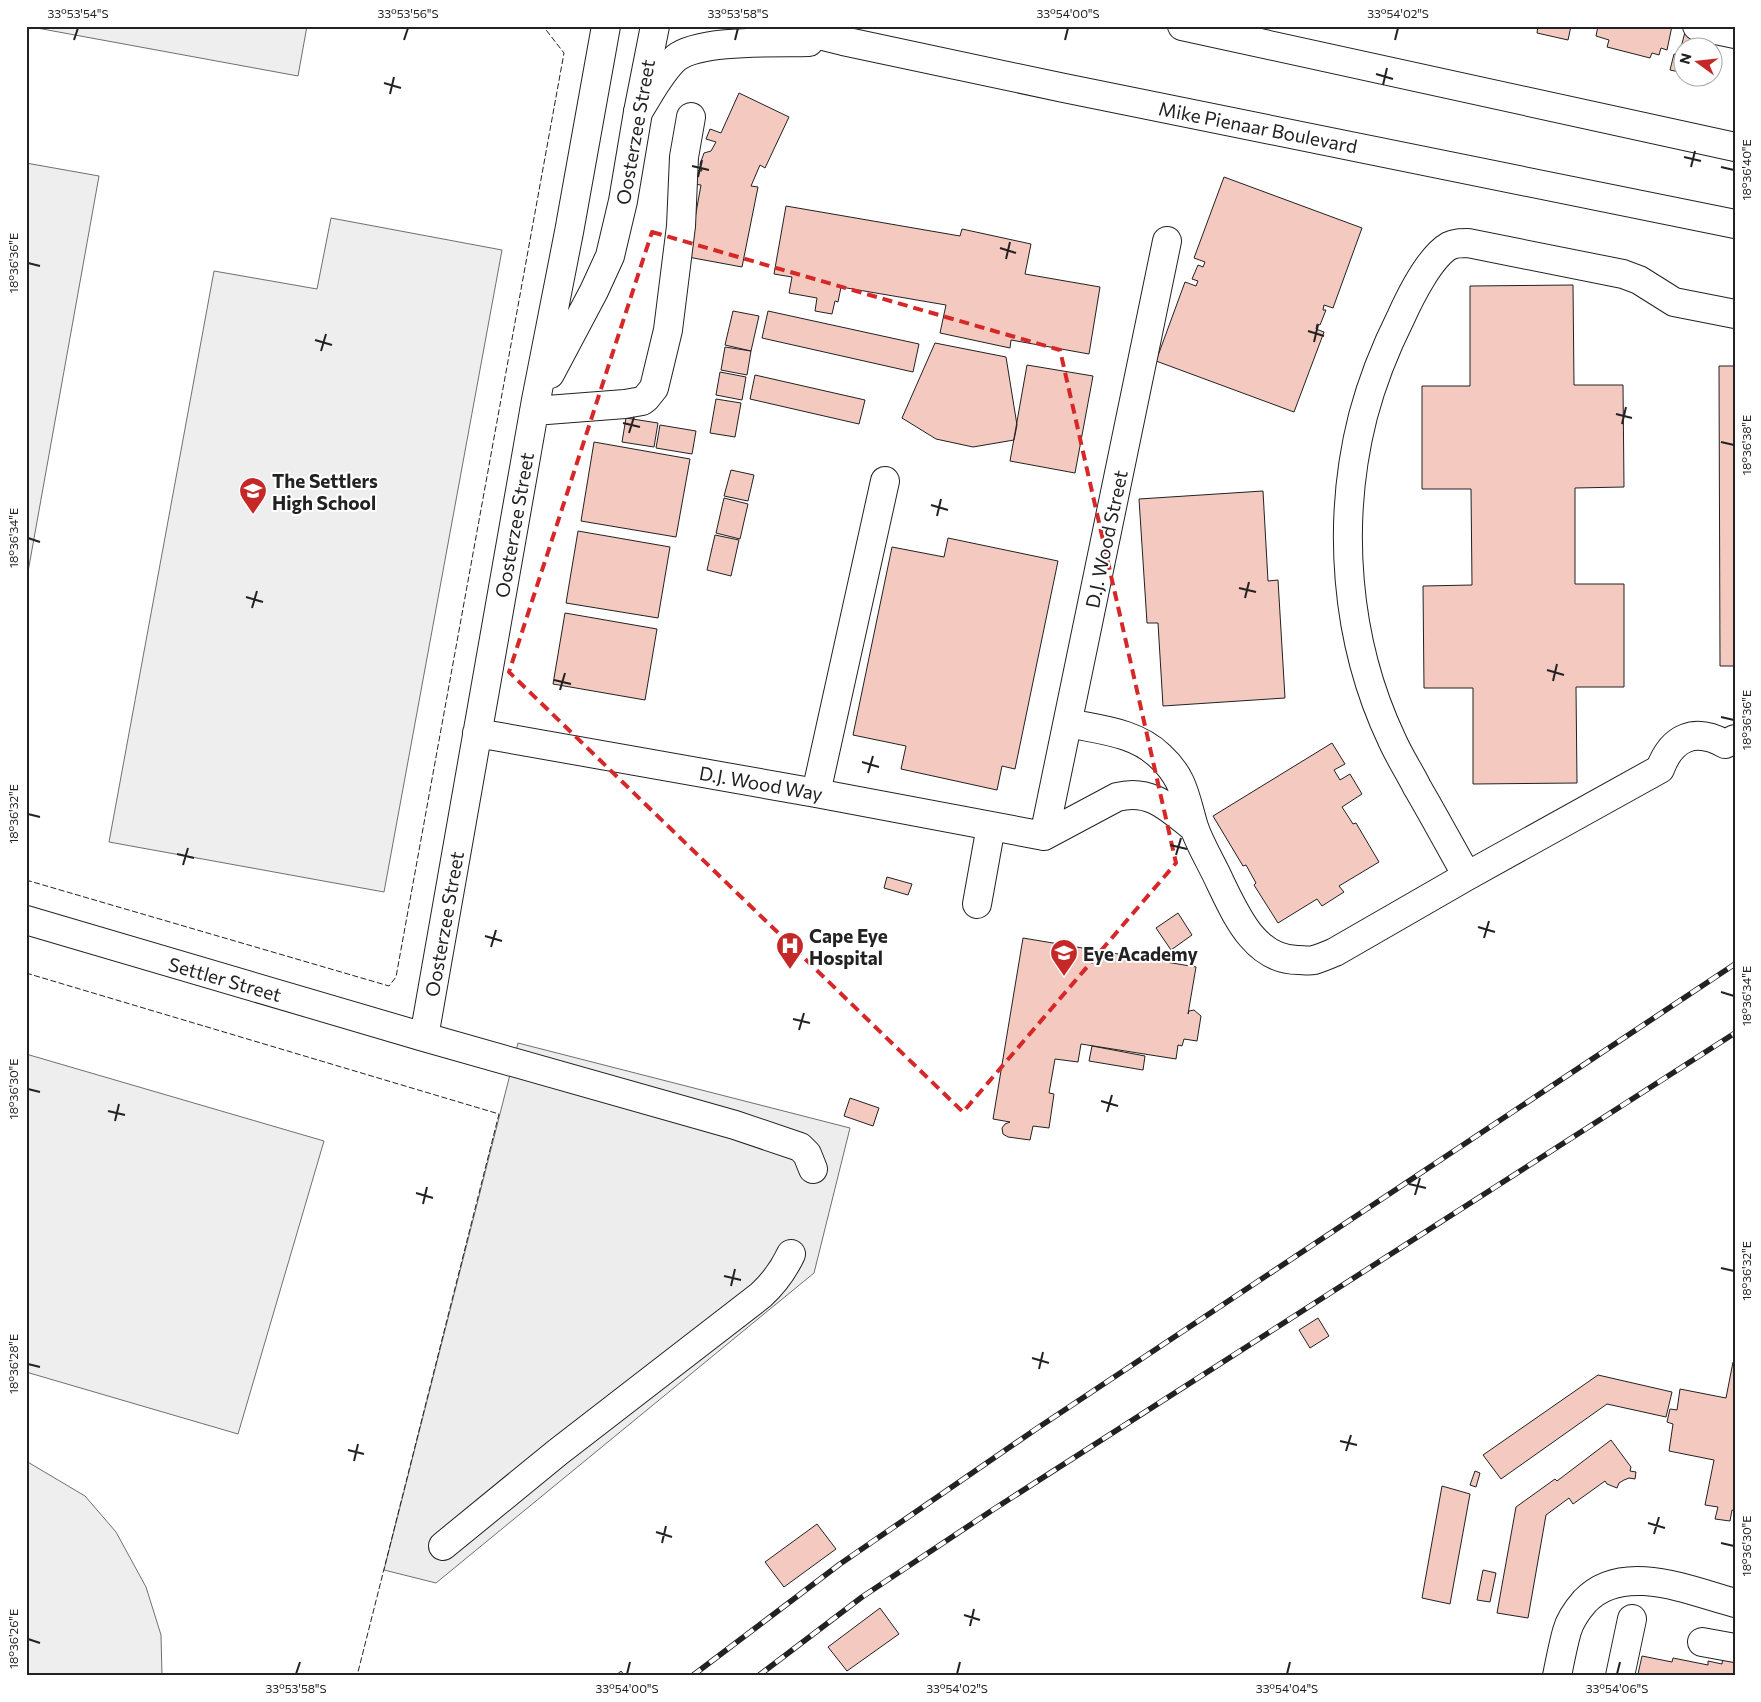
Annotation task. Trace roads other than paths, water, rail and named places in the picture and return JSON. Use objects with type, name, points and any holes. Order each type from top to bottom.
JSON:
[{"type":"street","name":"Oosterzee Street","points":[[424,1037],[535,405],[606,26]]},
{"type":"street","name":"Oosterzee Street","points":[[535,405],[610,256],[623,201],[655,26]]},
{"type":"street","name":"Mike Pienaar Boulevard","points":[[782,26],[843,41],[1083,92],[1735,224]]},
{"type":"street","points":[[1182,26],[1735,147]]},
{"type":"street","points":[[1697,26],[1735,34]]},
{"type":"street","points":[[638,112],[676,58],[694,49],[738,44],[843,41]]},
{"type":"street","points":[[535,405],[634,402],[646,398],[654,388],[668,330],[681,226],[684,157],[691,118]]},
{"type":"street","name":"D.J. Wood Street","points":[[1044,836],[1168,241]]},
{"type":"street","points":[[1467,876],[1392,741],[1376,702],[1364,663],[1355,622],[1350,582],[1349,498],[1363,415],[1376,375],[1392,336],[1417,286],[1442,252],[1451,245],[1459,243],[1468,243],[1622,274],[1639,280],[1674,302],[1735,314]]},
{"type":"street","points":[[816,792],[884,481]]},
{"type":"street","points":[[1068,723],[1128,736],[1144,743],[1170,765],[1182,785],[1194,828],[1237,916],[1251,937],[1273,955],[1290,960],[1312,960],[1335,952],[1660,769],[1664,758],[1671,748],[1680,741],[1691,736],[1703,736],[1715,738],[1726,744],[1735,739]]},
{"type":"street","name":"D.J. Wood Way","points":[[477,734],[816,792],[1044,836]]},
{"type":"street","points":[[1044,836],[1117,796],[1128,794],[1152,797],[1194,828]]},
{"type":"street","points":[[977,904],[991,826]]},
{"type":"street","name":"Settler Street","points":[[26,920],[424,1037]]},
{"type":"street","points":[[424,1037],[735,1124],[800,1147],[807,1154],[813,1169]]},
{"type":"street","points":[[443,1546],[558,1452],[762,1295],[774,1284],[784,1270],[791,1254]]},
{"type":"street","points":[[1557,1676],[1567,1629],[1578,1609],[1591,1595],[1610,1584],[1635,1580],[1657,1582],[1735,1603]]},
{"type":"street","points":[[1620,1676],[1632,1619]]},
{"type":"street","points":[[1702,1642],[1735,1648]]},
{"type":"railway","points":[[692,1676],[840,1564],[1039,1427],[1735,964]]},
{"type":"railway","points":[[758,1676],[862,1597],[994,1509],[1735,1033]]},
{"type":"place","name":"The Settlers High School","points":[[253,515]]},
{"type":"place","name":"Cape Eye Hospital","points":[[790,970]]},
{"type":"place","name":"Eye Academy","points":[[1064,977]]}]
